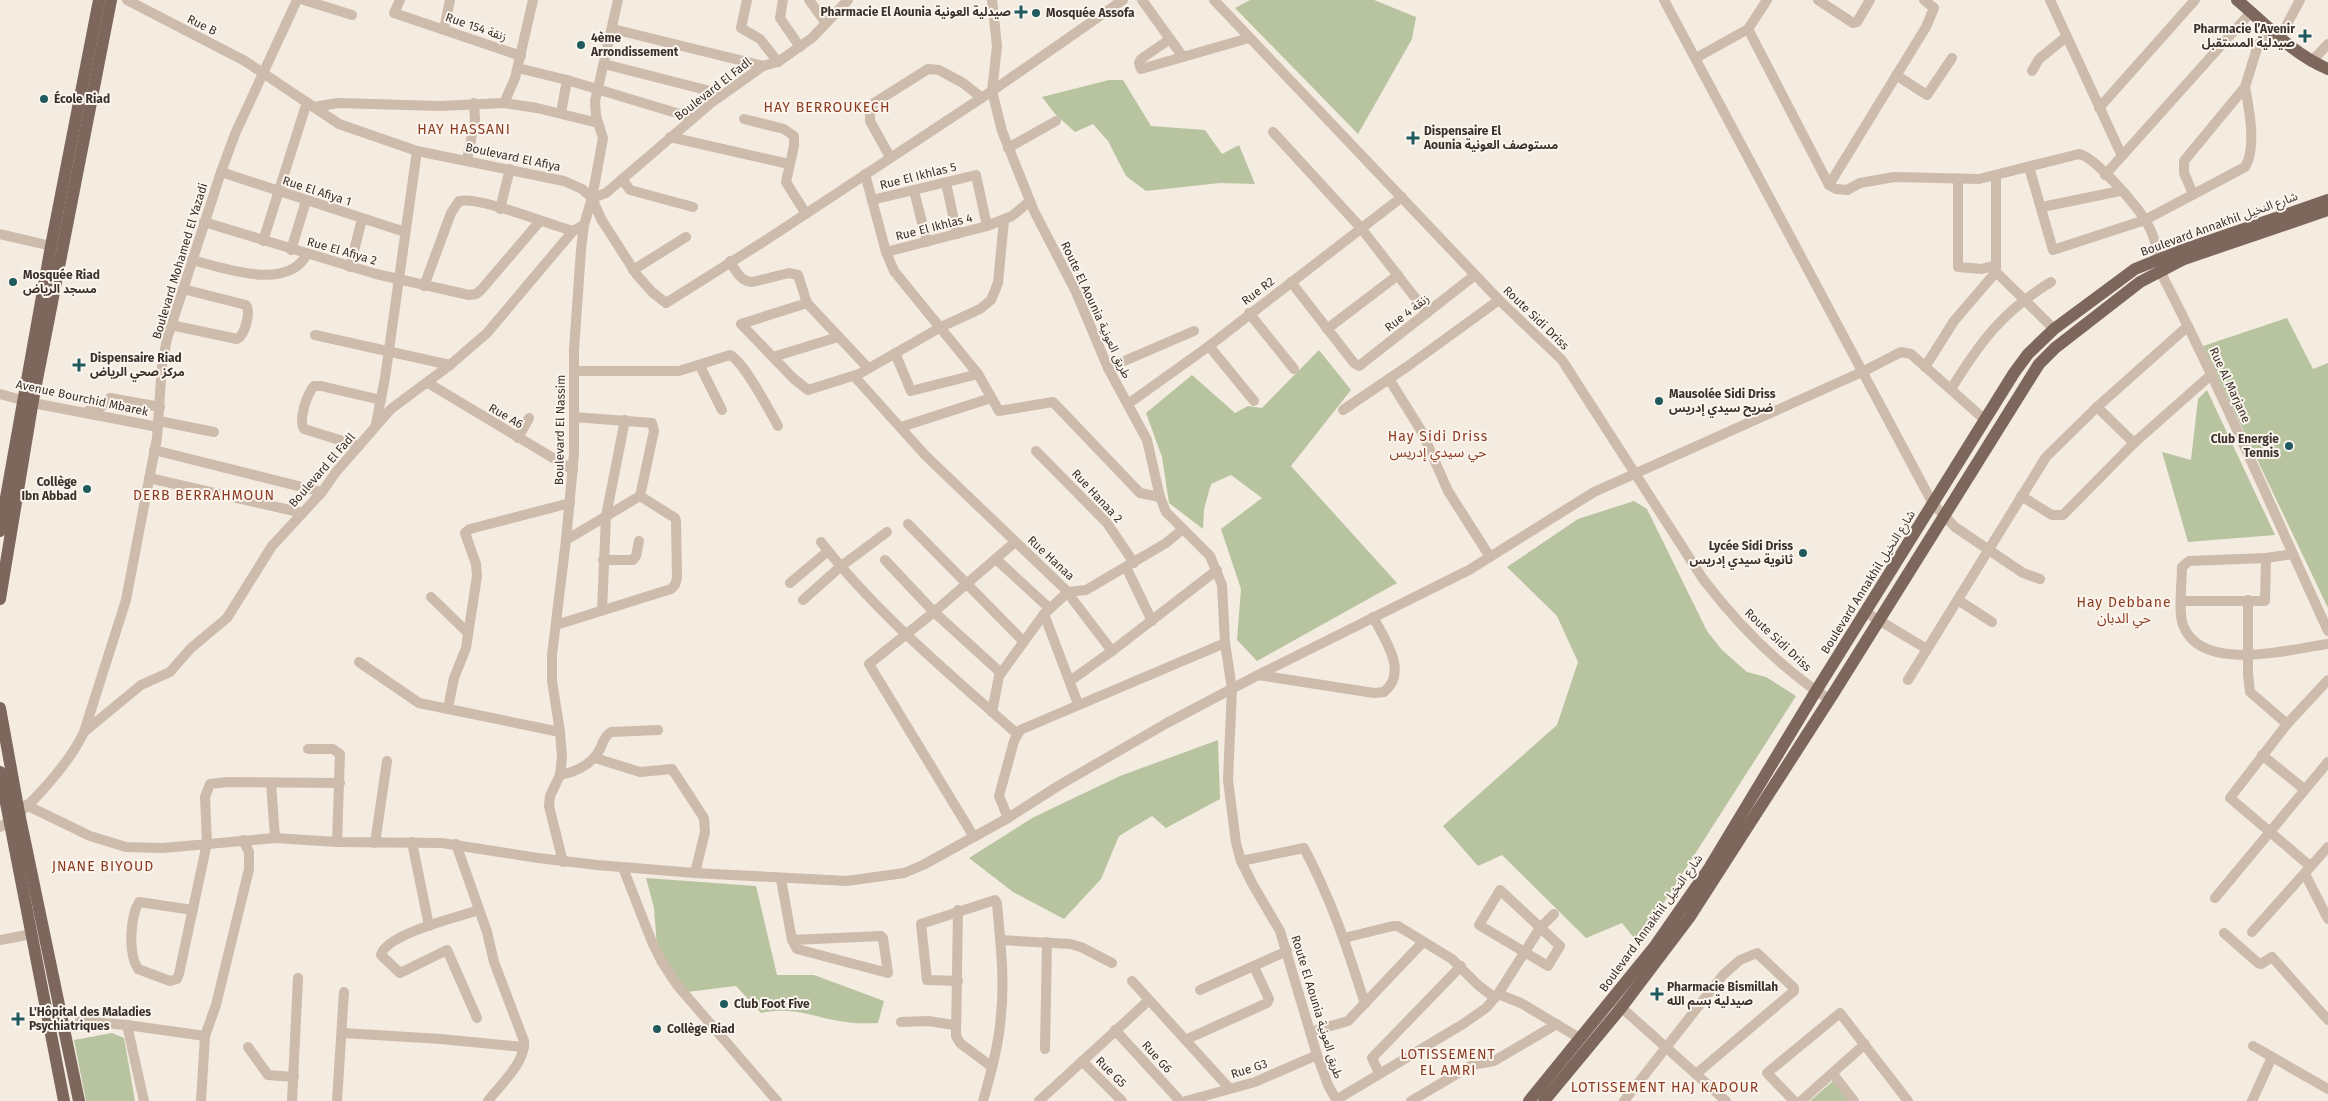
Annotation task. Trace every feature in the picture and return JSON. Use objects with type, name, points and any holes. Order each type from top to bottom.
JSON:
[{"type":"main road","points":[[0,599],[51,246],[99,0]]},
{"type":"main road","points":[[0,531],[30,401],[111,0]]},
{"type":"main road","points":[[2237,0],[2279,39],[2311,62],[2328,69]]},
{"type":"main road","name":"Boulevard Annakhil شارع النخيل","points":[[1544,1101],[1617,1004],[1689,918],[1830,700],[1942,516],[2039,364],[2055,348],[2160,265],[2328,200]]},
{"type":"main road","name":"Boulevard Annakhil شارع النخيل","points":[[1529,1101],[1581,1039],[1617,1004],[1654,946],[1708,870],[1816,691],[2014,373],[2028,354],[2054,329],[2135,269],[2184,259],[2328,210]]},
{"type":"main road","points":[[0,708],[32,934],[64,1101]]},
{"type":"main road","points":[[0,772],[14,817],[79,1101]]},
{"type":"street","name":"Rue B","points":[[127,0],[265,73]]},
{"type":"street","name":"Boulevard Mohamed El Yazadi","points":[[14,817],[71,757],[84,732],[122,615],[159,424],[162,365],[171,325],[235,134],[265,73],[297,0]]},
{"type":"street","points":[[304,0],[352,16]]},
{"type":"street","name":"Rue 154 زنقة","points":[[400,0],[394,12],[521,56]]},
{"type":"street","points":[[444,29],[450,0]]},
{"type":"street","points":[[504,103],[518,68],[533,0]]},
{"type":"street","name":"Boulevard El Nassim","points":[[563,862],[549,800],[560,775],[562,752],[552,675],[570,504],[574,371],[584,225],[592,198],[603,138],[594,110],[618,0]]},
{"type":"street","points":[[747,0],[741,28],[760,39],[778,62]]},
{"type":"street","points":[[783,0],[780,18],[800,47]]},
{"type":"street","points":[[809,0],[826,23]]},
{"type":"street","name":"Boulevard El Fadl","points":[[592,198],[602,196],[722,94],[763,66],[778,62],[812,38],[848,0]]},
{"type":"street","name":"Route El Aounia طريق العونية","points":[[992,0],[997,46],[992,91],[1008,148],[1030,201],[1076,292],[1108,368],[1147,440],[1160,497],[1166,512],[1210,556],[1222,585],[1225,643],[1232,688],[1228,780],[1231,813],[1241,861],[1280,931],[1310,1032],[1328,1085],[1336,1100]]},
{"type":"street","points":[[592,198],[601,220],[643,284],[666,303],[806,214],[982,98],[1123,0]]},
{"type":"street","points":[[1142,0],[1183,57]]},
{"type":"street","name":"Route Sidi Driss","points":[[1214,0],[1499,300],[1562,360],[1704,578],[1726,608],[1765,648],[1816,691],[1830,700]]},
{"type":"street","points":[[1664,0],[1933,504],[1942,516],[2023,573],[2040,579]]},
{"type":"street","points":[[1696,58],[1748,29],[1767,0]]},
{"type":"street","points":[[1818,0],[1853,23],[1857,22],[1870,0]]},
{"type":"street","points":[[1829,185],[1919,40],[1934,8],[1924,0]]},
{"type":"street","points":[[2050,0],[2122,156]]},
{"type":"street","points":[[2099,108],[2195,0]]},
{"type":"street","points":[[2279,39],[2300,0]]},
{"type":"street","points":[[2105,174],[2251,12]]},
{"type":"street","points":[[613,28],[763,66]]},
{"type":"street","points":[[1748,29],[1829,185],[1836,189],[1847,190],[1860,183],[1894,176],[1958,179],[1996,176],[2029,167],[2053,250],[2145,220],[2241,171],[2247,163],[2251,123],[2245,87]]},
{"type":"street","points":[[2193,194],[2184,174],[2184,161],[2245,87],[2258,46],[2269,30]]},
{"type":"street","points":[[2032,71],[2039,59],[2066,37]]},
{"type":"street","points":[[1170,39],[1141,59],[1139,63],[1141,69],[1250,38]]},
{"type":"street","points":[[2311,62],[2328,44]]},
{"type":"street","points":[[1896,75],[1927,95],[1952,58]]},
{"type":"street","points":[[604,64],[722,94]]},
{"type":"street","points":[[518,68],[599,89],[693,118]]},
{"type":"street","points":[[890,157],[870,121],[870,114],[874,103],[928,69],[933,69],[963,83],[982,98]]},
{"type":"street","name":"Boulevard El Afiya","points":[[265,73],[338,124],[417,151],[564,181],[582,189],[592,198]]},
{"type":"street","points":[[561,113],[567,80]]},
{"type":"street","points":[[263,242],[278,192],[311,105],[338,103],[433,106],[504,103],[561,113],[598,123]]},
{"type":"street","points":[[467,160],[475,120],[474,104]]},
{"type":"street","points":[[744,119],[784,129],[792,134],[794,146],[786,182],[806,214]]},
{"type":"street","points":[[1008,148],[1056,121]]},
{"type":"street","points":[[1273,132],[1361,228],[1428,313]]},
{"type":"street","points":[[670,137],[789,164]]},
{"type":"street","points":[[374,430],[381,400],[400,280],[417,151]]},
{"type":"street","name":"Rue Al Marjane","points":[[2029,167],[2079,154],[2088,157],[2120,190],[2145,220],[2156,242],[2160,265],[2212,374],[2328,631]]},
{"type":"street","points":[[500,209],[510,169]]},
{"type":"street","name":"Rue El Afiya 1","points":[[221,172],[406,232]]},
{"type":"street","points":[[865,174],[886,252],[894,271],[978,374],[1001,412],[1048,402],[1056,404],[1140,492],[1160,497]]},
{"type":"street","name":"Rue El Ikhlas 5","points":[[872,200],[976,175],[987,226]]},
{"type":"street","points":[[1925,367],[1954,321],[1996,269],[1996,176]]},
{"type":"street","points":[[622,179],[630,190],[693,207]]},
{"type":"street","points":[[1958,179],[1958,267],[1996,269],[2054,329]]},
{"type":"street","points":[[946,182],[956,234]]},
{"type":"street","points":[[2042,207],[2120,190]]},
{"type":"street","points":[[914,191],[927,242]]},
{"type":"street","name":"Rue R2","points":[[1128,404],[1209,346],[1402,197]]},
{"type":"street","points":[[424,286],[456,202],[464,200],[573,231]]},
{"type":"street","points":[[291,250],[306,201]]},
{"type":"street","name":"Rue El Ikhlas 4","points":[[886,252],[1004,220],[1030,201]]},
{"type":"street","points":[[350,267],[362,219]]},
{"type":"street","points":[[807,303],[741,324],[793,378],[808,390],[854,376],[941,327],[980,309],[991,300],[995,293],[1004,220]]},
{"type":"street","name":"Rue El Afiya 2","points":[[204,222],[263,242],[350,267],[424,286],[464,294],[476,294],[540,221]]},
{"type":"street","name":"Boulevard El Fadl","points":[[84,732],[142,685],[170,672],[191,648],[227,618],[272,546],[322,492],[336,472],[399,401],[428,383],[496,323],[573,231],[584,225]]},
{"type":"street","points":[[0,234],[51,246]]},
{"type":"street","points":[[634,270],[686,237]]},
{"type":"street","points":[[192,260],[231,270],[266,276],[296,269],[307,254]]},
{"type":"street","points":[[730,261],[742,279],[752,282],[789,273],[800,277],[807,303],[868,368]]},
{"type":"street","points":[[1291,282],[1327,329],[1398,275]]},
{"type":"street","name":"Rue 4 زنقة","points":[[1327,329],[1354,363],[1362,365],[1475,275]]},
{"type":"street","points":[[1951,389],[1983,341],[2001,320],[2024,299],[2051,282]]},
{"type":"street","points":[[171,325],[237,339],[243,334],[248,310],[246,305],[183,289]]},
{"type":"street","points":[[1343,410],[1499,300]]},
{"type":"street","points":[[1250,313],[1294,369]]},
{"type":"street","points":[[1908,680],[2046,457],[2097,407],[2188,326]]},
{"type":"street","points":[[1108,368],[1194,331]]},
{"type":"street","points":[[315,335],[450,365]]},
{"type":"street","points":[[773,357],[838,337]]},
{"type":"street","points":[[1209,346],[1254,401]]},
{"type":"street","points":[[14,817],[119,845],[164,848],[275,838],[337,842],[412,842],[456,844],[563,862],[695,874],[847,881],[904,873],[924,865],[1008,818],[1058,786],[1232,688],[1469,570],[1594,492],[1905,351],[1911,354],[1985,420]]},
{"type":"street","points":[[895,353],[911,391],[978,374]]},
{"type":"street","points":[[574,371],[667,372],[700,366],[728,355],[733,356],[758,390],[778,426]]},
{"type":"street","points":[[700,366],[722,410]]},
{"type":"street","points":[[2021,496],[2052,515],[2057,517],[2063,515],[2134,443],[2212,374]]},
{"type":"street","points":[[854,376],[924,455],[1015,542]]},
{"type":"street","points":[[1389,379],[1422,432],[1448,491],[1490,557]]},
{"type":"street","name":"Rue A6","points":[[428,383],[572,470]]},
{"type":"street","points":[[360,446],[304,429],[302,421],[309,392],[314,386],[321,386],[381,400]]},
{"type":"street","name":"Avenue Bourchid Mbarek","points":[[0,394],[159,424],[214,432]]},
{"type":"street","points":[[30,401],[96,412],[110,398],[160,407]]},
{"type":"street","points":[[901,427],[991,398]]},
{"type":"street","points":[[2097,407],[2134,443]]},
{"type":"street","points":[[566,540],[640,496],[653,426],[648,422],[574,416]]},
{"type":"street","points":[[518,438],[529,418]]},
{"type":"street","points":[[602,610],[606,516],[625,420]]},
{"type":"street","points":[[154,450],[322,492]]},
{"type":"street","name":"Rue Hanaa 2","points":[[1036,450],[1107,523],[1130,565],[1152,621]]},
{"type":"street","points":[[149,478],[303,513]]},
{"type":"street","points":[[556,625],[671,589],[676,582],[676,520],[640,496]]},
{"type":"street","points":[[448,708],[454,678],[466,648],[477,572],[464,536],[466,530],[570,504]]},
{"type":"street","points":[[908,524],[1023,641]]},
{"type":"street","name":"Rue Hanaa","points":[[974,836],[869,664],[904,634],[934,612],[1015,542],[1068,592],[1086,590],[1166,543],[1183,529]]},
{"type":"street","points":[[803,600],[840,567],[887,532]]},
{"type":"street","points":[[603,560],[633,560],[636,556],[638,541]]},
{"type":"street","points":[[821,542],[840,567],[904,634],[1017,734]]},
{"type":"street","points":[[790,583],[828,551]]},
{"type":"street","points":[[2292,554],[2266,558],[2185,563],[2182,568],[2182,622],[2188,636],[2213,652],[2248,655],[2328,644]]},
{"type":"street","points":[[2182,600],[2248,600],[2263,602],[2267,598],[2266,558]]},
{"type":"street","points":[[996,559],[1047,611],[1078,704]]},
{"type":"street","points":[[885,560],[934,612],[1001,673]]},
{"type":"street","points":[[1070,681],[1152,621],[1217,570]]},
{"type":"street","points":[[992,712],[998,678],[1001,673],[1047,611],[1068,592],[1072,600],[1112,651]]},
{"type":"street","points":[[431,597],[468,633]]},
{"type":"street","points":[[1958,600],[1992,622]]},
{"type":"street","points":[[2248,600],[2248,674],[2252,695],[2287,724]]},
{"type":"street","points":[[1865,612],[1927,649]]},
{"type":"street","points":[[1258,675],[1374,694],[1384,692],[1391,684],[1395,669],[1389,648],[1374,617]]},
{"type":"street","points":[[1008,818],[999,796],[1017,734],[1024,728],[1225,643]]},
{"type":"street","points":[[359,662],[415,702],[560,732]]},
{"type":"street","points":[[2328,680],[2287,724],[2230,798],[2269,832],[2307,870],[2328,919]]},
{"type":"street","points":[[560,775],[573,772],[595,758],[606,735],[611,732],[658,730]]},
{"type":"street","points":[[308,749],[334,749],[338,751],[341,759],[337,842]]},
{"type":"street","points":[[2262,755],[2304,789]]},
{"type":"street","points":[[595,758],[640,772],[672,769],[675,771],[704,818],[705,832],[695,874]]},
{"type":"street","points":[[375,843],[388,761]]},
{"type":"street","points":[[2215,898],[2328,762]]},
{"type":"street","points":[[271,783],[275,838]]},
{"type":"street","points":[[192,910],[138,902],[131,935],[133,956],[138,969],[170,980],[176,979],[192,910],[207,844],[205,797],[206,790],[210,784],[340,783]]},
{"type":"street","points":[[201,1101],[205,1036],[216,1005],[247,877],[249,852],[242,840]]},
{"type":"street","points":[[412,842],[429,926]]},
{"type":"street","points":[[456,844],[479,910],[494,962],[522,1033],[524,1047],[519,1061],[488,1101]]},
{"type":"street","points":[[2252,932],[2328,847]]},
{"type":"street","points":[[1241,861],[1304,848],[1328,895],[1365,1004]]},
{"type":"street","points":[[623,868],[652,942],[677,985],[777,1101]]},
{"type":"street","points":[[782,879],[792,940],[799,950],[888,973],[883,938],[881,936],[792,940]]},
{"type":"street","points":[[1500,890],[1540,928],[1560,946],[1548,966],[1478,925],[1500,890]]},
{"type":"street","points":[[958,981],[927,980],[921,922],[958,910],[996,901],[1000,940],[1001,1014],[992,1067],[983,1101]]},
{"type":"street","points":[[477,1018],[446,950],[400,973],[381,958],[383,949],[394,939],[479,910]]},
{"type":"street","points":[[958,910],[958,981],[954,1025],[957,1039],[992,1067]]},
{"type":"street","points":[[1336,1100],[1463,1024],[1486,1008],[1496,996],[1540,928],[1554,914]]},
{"type":"street","points":[[1344,938],[1396,926],[1461,966],[1478,985],[1496,996],[1521,1003],[1581,1039]]},
{"type":"street","points":[[2224,933],[2258,963],[2261,964],[2272,956],[2328,1020]]},
{"type":"street","points":[[0,940],[32,934]]},
{"type":"street","points":[[1000,940],[1048,942],[1082,947],[1112,963]]},
{"type":"street","points":[[1045,1048],[1048,942]]},
{"type":"street","points":[[1310,1032],[1344,1024],[1423,942]]},
{"type":"street","points":[[1200,990],[1287,951]]},
{"type":"street","points":[[1624,1101],[1723,975],[1740,960],[1753,953],[1758,954],[1794,988],[1794,991],[1696,1074]]},
{"type":"street","points":[[1379,1073],[1372,1058],[1461,966]]},
{"type":"street","points":[[1185,1040],[1267,1003],[1269,999],[1254,967]]},
{"type":"street","points":[[292,1101],[298,978]]},
{"type":"street","points":[[1132,982],[1229,1088]]},
{"type":"street","points":[[337,1101],[343,1033],[344,992]]},
{"type":"street","points":[[1039,1101],[1148,1001]]},
{"type":"street","points":[[1617,1004],[1726,1101]]},
{"type":"street","points":[[1794,1101],[1767,1074],[1840,1013],[1908,1101]]},
{"type":"street","points":[[80,1021],[128,1025],[205,1036]]},
{"type":"street","points":[[901,1022],[928,1021],[954,1025]]},
{"type":"street","points":[[1411,1101],[1472,1065],[1494,1061],[1558,1024]]},
{"type":"street","points":[[128,1025],[144,1101]]},
{"type":"street","name":"Rue G6","points":[[1115,1030],[1180,1101]]},
{"type":"street","points":[[343,1033],[441,1038],[524,1047]]},
{"type":"street","points":[[1801,1101],[1865,1044]]},
{"type":"street","points":[[2253,1046],[2328,1089]]},
{"type":"street","points":[[248,1047],[268,1075],[294,1077]]},
{"type":"street","name":"Rue G3","points":[[1186,1101],[1255,1082],[1318,1055]]},
{"type":"street","points":[[2254,1100],[2272,1058]]},
{"type":"street","name":"Rue G5","points":[[1082,1061],[1122,1101]]},
{"type":"street","points":[[1832,1074],[1854,1101]]},
{"type":"green space","points":[[1250,0],[1374,0],[1416,17],[1412,39],[1358,134],[1235,8]]},
{"type":"green space","points":[[1109,80],[1123,80],[1151,126],[1205,130],[1222,154],[1239,145],[1255,184],[1220,183],[1146,191],[1126,176],[1108,141],[1093,124],[1075,132],[1056,115],[1042,97]]},
{"type":"green space","name":"Club Energie Tennis","points":[[2287,318],[2313,369],[2328,363],[2328,608],[2203,346]]},
{"type":"green space","points":[[1319,350],[1351,390],[1291,466],[1397,583],[1257,661],[1237,640],[1241,589],[1221,529],[1262,498],[1231,475],[1211,484],[1204,509],[1203,529],[1169,503],[1162,457],[1146,413],[1192,375],[1235,413],[1248,406],[1262,408]]},
{"type":"green space","points":[[2207,390],[2275,535],[2188,542],[2162,452],[2191,460],[2198,399]]},
{"type":"green space","points":[[1634,501],[1647,509],[1707,631],[1722,650],[1747,672],[1766,677],[1796,696],[1638,943],[1622,923],[1586,938],[1502,855],[1478,866],[1443,826],[1557,725],[1578,662],[1557,616],[1507,567],[1578,519]]},
{"type":"green space","points":[[1218,740],[1220,799],[1166,828],[1152,816],[1119,836],[1101,879],[1064,919],[1013,892],[969,858],[1034,817],[1120,776]]},
{"type":"green space","points":[[646,878],[756,886],[777,975],[814,975],[884,1001],[878,1023],[850,1023],[804,1013],[784,1011],[761,1013],[736,986],[687,992],[657,947],[654,908]]},
{"type":"green space","points":[[112,1033],[124,1038],[135,1101],[86,1101],[74,1040]]},
{"type":"green space","points":[[1833,1081],[1850,1101],[1810,1101]]},
{"type":"place","name":"Pharmacie El Aounia صيدلية العونية","points":[[1021,12]]},
{"type":"place","name":"Mosquée Assofa","points":[[1036,13]]},
{"type":"place","name":"Pharmacie l’Avenir صيدلية المستقبل","points":[[2305,36]]},
{"type":"place","name":"4ème Arrondissement","points":[[581,45]]},
{"type":"place","name":"École Riad","points":[[44,99]]},
{"type":"place","name":"Dispensaire El Aounia مستوصف العونية","points":[[1413,138]]},
{"type":"place","name":"Mosquée Riad مسجد الرياض","points":[[13,282]]},
{"type":"place","name":"Dispensaire Riad مركز صحي الرياض","points":[[79,365]]},
{"type":"place","name":"Mausolée Sidi Driss ضريح سيدي إدريس","points":[[1659,401]]},
{"type":"place","name":"Club Energie Tennis","points":[[2289,446]]},
{"type":"place","name":"Collège Ibn Abbad","points":[[87,489]]},
{"type":"place","name":"Lycée Sidi Driss ثانوية سيدي إدريس","points":[[1803,553]]},
{"type":"place","name":"Pharmacie Bismillah صيدلية بسم الله","points":[[1657,994]]},
{"type":"place","name":"Club Foot Five","points":[[724,1004]]},
{"type":"place","name":"L'Hôpital des Maladies Psychiatriques","points":[[18,1019]]},
{"type":"place","name":"Collège Riad","points":[[657,1029]]},
{"type":"district","name":"HAY BERROUKECH","points":[[827,107]]},
{"type":"district","name":"HAY HASSANI","points":[[464,129]]},
{"type":"district","name":"Hay Sidi Driss حي سيدي إدريس","points":[[1438,444]]},
{"type":"district","name":"DERB BERRAHMOUN","points":[[204,495]]},
{"type":"district","name":"Hay Debbane حي الدبان","points":[[2124,610]]},
{"type":"district","name":"JNANE BIYOUD","points":[[103,866]]},
{"type":"district","name":"LOTISSEMENT EL AMRI","points":[[1448,1062]]},
{"type":"district","name":"LOTISSEMENT HAJ KADOUR","points":[[1665,1087]]}]
